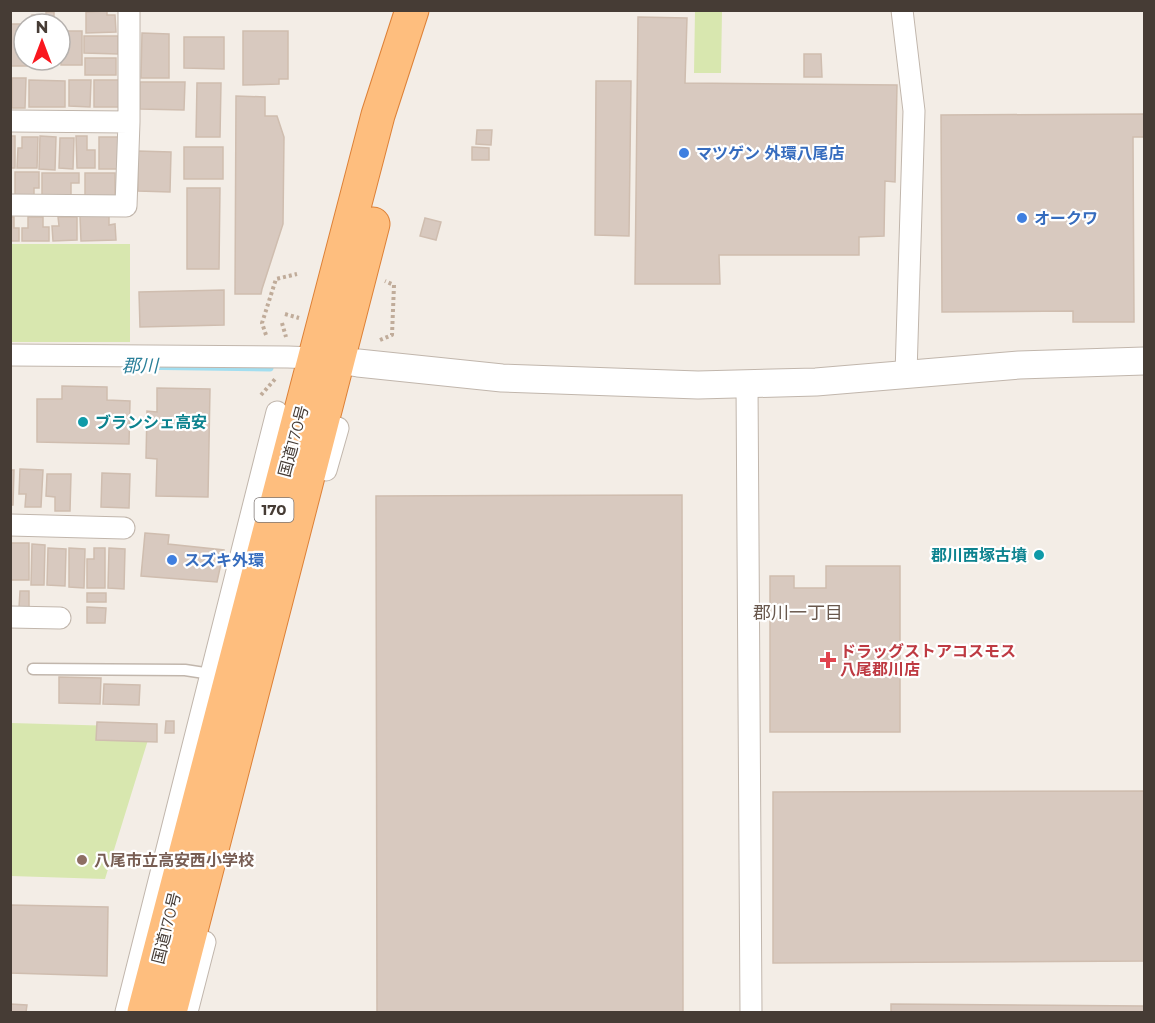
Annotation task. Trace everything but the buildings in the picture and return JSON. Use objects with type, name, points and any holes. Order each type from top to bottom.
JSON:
[{"type":"highway","name":"国道170号","points":[[144,1012],[241,682],[326,359],[398,125],[413,10]]},
{"type":"highway","name":"国道170号","points":[[170,1012],[241,682]]},
{"type":"street","points":[[10,205],[126,206],[129,10]]},
{"type":"street","points":[[902,10],[914,111],[906,374]]},
{"type":"street","points":[[10,121],[129,122]]},
{"type":"street","points":[[10,355],[288,357],[502,378],[698,385],[816,382],[1019,365],[1144,361]]},
{"type":"street","points":[[747,384],[751,1012]]},
{"type":"street","points":[[187,1012],[241,682],[277,412]]},
{"type":"street","points":[[126,1012],[241,682],[338,428]]},
{"type":"street","points":[[10,525],[124,528]]},
{"type":"street","points":[[10,617],[60,618]]},
{"type":"lane","points":[[33,669],[185,670],[241,682]]},
{"type":"path","points":[[267,340],[262,324],[276,279],[297,274]]},
{"type":"path","points":[[371,344],[392,335],[394,285],[380,279]]},
{"type":"path","points":[[264,392],[280,373]]},
{"type":"green space","points":[[695,11],[722,11],[721,73],[694,73]]},
{"type":"green space","points":[[11,244],[130,244],[130,342],[11,342]]},
{"type":"green space","points":[[11,723],[152,727],[105,879],[11,876]]},
{"type":"waterway","name":"郡川","points":[[125,366],[270,368]]},
{"type":"place","name":"マツゲン 外環八尾店","points":[[684,153]]},
{"type":"place","name":"オークワ","points":[[1022,218]]},
{"type":"place","name":"ブランシェ高安","points":[[83,422]]},
{"type":"place","name":"郡川西塚古墳","points":[[1039,555]]},
{"type":"place","name":"スズキ外環","points":[[172,560]]},
{"type":"place","name":"ドラッグストアコスモス 八尾郡川店","points":[[828,660]]},
{"type":"place","name":"八尾市立高安西小学校","points":[[82,860]]},
{"type":"district","name":"郡川一丁目","points":[[798,613]]}]
